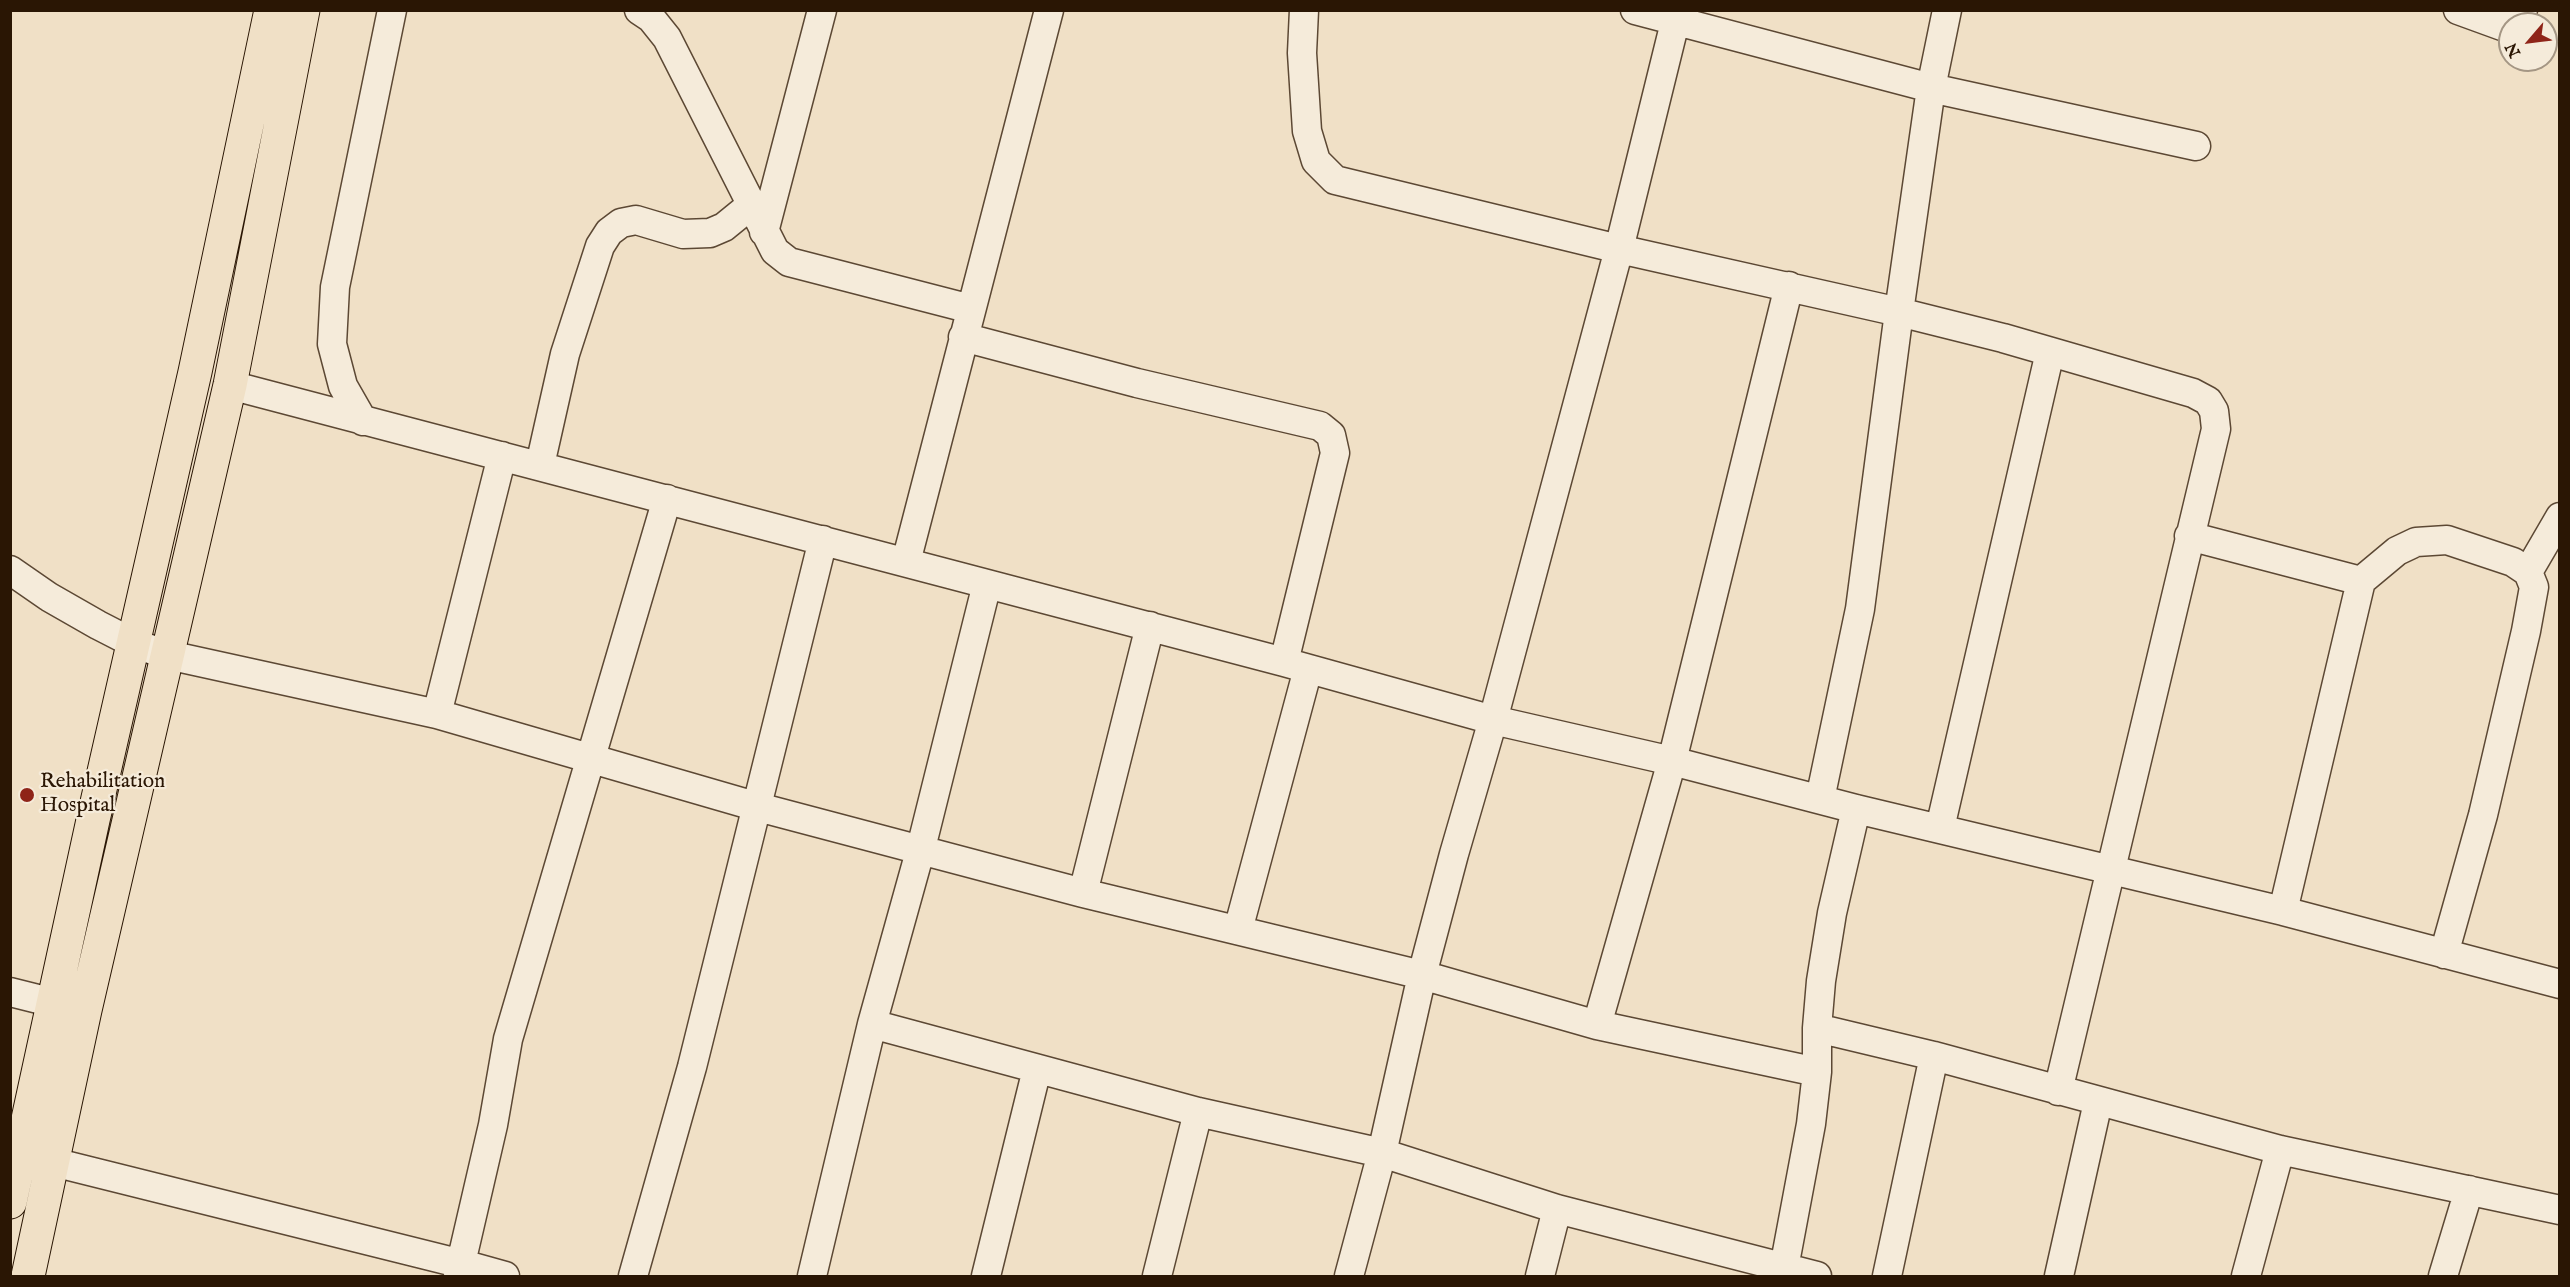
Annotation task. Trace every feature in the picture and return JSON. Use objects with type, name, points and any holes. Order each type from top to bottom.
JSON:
[{"type":"main road","points":[[10,1202],[198,360],[271,10]]},
{"type":"main road","points":[[28,1276],[230,385],[303,10]]},
{"type":"street","points":[[363,421],[343,386],[332,344],[335,287],[392,10]]},
{"type":"street","points":[[639,10],[651,18],[667,38],[775,251],[789,262],[971,309]]},
{"type":"street","points":[[764,232],[822,10]]},
{"type":"street","points":[[906,562],[1049,10]]},
{"type":"street","points":[[1304,10],[1302,53],[1307,131],[1316,161],[1335,180],[1619,249],[1899,312],[2193,393],[2208,401],[2214,411],[2216,429],[2058,1091]]},
{"type":"street","points":[[1635,10],[1676,16],[1931,88],[2196,146]]},
{"type":"street","points":[[1820,799],[1860,609],[1931,88],[1947,10]]},
{"type":"street","points":[[2458,10],[2502,26],[2514,22],[2523,10]]},
{"type":"street","points":[[1349,1276],[1382,1153],[1422,975],[1619,249],[1676,16]]},
{"type":"street","points":[[540,465],[565,354],[600,246],[609,232],[621,223],[636,220],[683,234],[699,235],[724,227],[751,205]]},
{"type":"street","points":[[1597,1025],[1672,761],[1789,286]]},
{"type":"street","points":[[963,337],[1137,383],[1320,426],[1331,435],[1335,453],[1296,665],[1238,930]]},
{"type":"street","points":[[1940,828],[2050,352]]},
{"type":"street","points":[[230,385],[1296,665],[1493,720],[1672,761],[1856,809],[2111,868],[2559,984]]},
{"type":"street","points":[[437,714],[502,456]]},
{"type":"street","points":[[460,1270],[493,1125],[508,1039],[667,499]]},
{"type":"street","points":[[2528,572],[2559,517]]},
{"type":"street","points":[[2189,536],[2361,581]]},
{"type":"street","points":[[633,1276],[692,1066],[823,540]]},
{"type":"street","points":[[2283,911],[2361,581],[2397,551],[2416,542],[2447,540],[2513,562],[2528,572],[2534,587],[2526,631],[2473,857],[2444,954]]},
{"type":"street","points":[[11,566],[50,597],[98,625],[135,644],[168,655],[437,714],[758,807],[921,848],[1083,893],[1422,975],[1597,1025],[1817,1072]]},
{"type":"street","points":[[812,1276],[873,1024],[921,848],[987,584]]},
{"type":"street","points":[[1083,893],[1150,627]]},
{"type":"street","points":[[1784,1268],[1811,1124],[1817,1072],[1817,1028],[1832,913],[1856,809]]},
{"type":"street","points":[[10,992],[54,1003]]},
{"type":"street","points":[[873,1024],[1198,1112],[1382,1153],[1723,1265],[1784,1268],[1817,1276]]},
{"type":"street","points":[[1817,1028],[1934,1056],[2280,1150],[2559,1210]]},
{"type":"street","points":[[1887,1276],[1934,1056]]},
{"type":"street","points":[[986,1276],[1036,1069]]},
{"type":"street","points":[[2059,1276],[2098,1102]]},
{"type":"street","points":[[1156,1276],[1198,1112]]},
{"type":"street","points":[[2246,1276],[2280,1150]]},
{"type":"street","points":[[52,1162],[460,1270],[504,1276]]},
{"type":"street","points":[[2442,1276],[2469,1190]]},
{"type":"street","points":[[1540,1276],[1557,1209]]},
{"type":"place","name":"Rehabilitation Hospital","points":[[27,795]]}]
